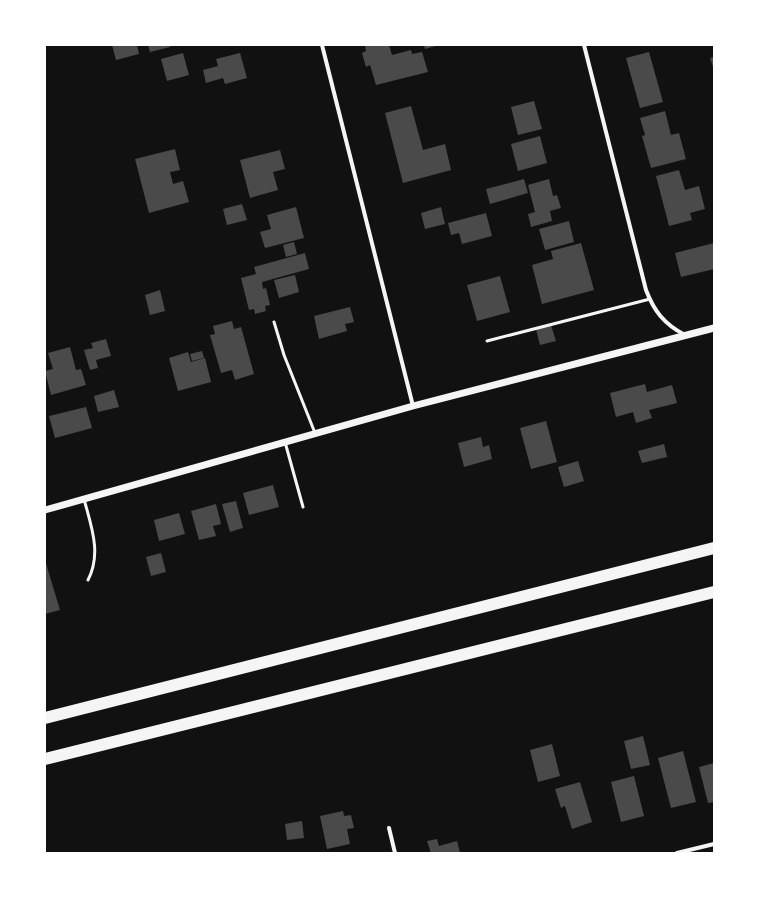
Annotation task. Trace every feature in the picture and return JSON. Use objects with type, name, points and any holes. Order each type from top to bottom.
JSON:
[{"type":"highway","points":[[45,718],[714,548]]},
{"type":"highway","points":[[45,759],[714,592]]},
{"type":"street","points":[[322,45],[413,406]]},
{"type":"street","points":[[584,45],[643,279],[650,299],[663,320],[687,336]]},
{"type":"street","points":[[45,510],[413,406],[714,329]]},
{"type":"street","points":[[390,828],[395,853]]},
{"type":"street","points":[[677,853],[714,844]]},
{"type":"lane","points":[[487,341],[650,299]]},
{"type":"lane","points":[[274,322],[284,355],[315,433]]},
{"type":"lane","points":[[285,442],[303,506]]},
{"type":"lane","points":[[84,499],[96,550],[94,566],[88,580]]},
{"type":"building","points":[[112,45],[137,45],[139,54],[116,60]]},
{"type":"building","points":[[148,45],[170,45],[170,47],[150,52]]},
{"type":"building","points":[[365,45],[389,45],[392,55],[411,50],[412,54],[422,52],[428,72],[376,85],[370,65],[366,67],[362,53],[366,51]]},
{"type":"building","points":[[424,45],[439,45],[425,49]]},
{"type":"building","points":[[649,52],[663,102],[640,108],[626,58]]},
{"type":"building","points":[[183,53],[189,75],[167,81],[161,59]]},
{"type":"building","points":[[240,53],[247,78],[225,84],[223,78],[206,83],[203,70],[218,66],[216,59]]},
{"type":"building","points":[[714,57],[714,70],[710,58]]},
{"type":"building","points":[[534,101],[542,129],[518,135],[511,107]]},
{"type":"building","points":[[411,106],[423,150],[445,144],[451,170],[403,183],[385,113]]},
{"type":"building","points":[[665,111],[671,135],[679,133],[686,159],[651,168],[642,136],[645,135],[640,118]]},
{"type":"building","points":[[540,136],[547,163],[518,171],[511,144]]},
{"type":"building","points":[[175,149],[180,170],[170,172],[173,184],[183,181],[189,202],[149,213],[135,159]]},
{"type":"building","points":[[280,150],[285,169],[273,172],[278,190],[250,198],[240,160]]},
{"type":"building","points":[[679,170],[685,190],[699,186],[705,209],[690,213],[692,220],[669,226],[656,176]]},
{"type":"building","points":[[524,179],[528,193],[490,204],[486,189]]},
{"type":"building","points":[[549,179],[553,196],[557,195],[561,208],[550,211],[552,221],[531,227],[528,214],[535,212],[528,185]]},
{"type":"building","points":[[242,204],[247,220],[227,225],[223,209]]},
{"type":"building","points":[[296,207],[304,238],[265,248],[260,232],[271,229],[267,215]]},
{"type":"building","points":[[441,207],[445,224],[425,229],[421,213]]},
{"type":"building","points":[[486,213],[492,236],[462,244],[459,233],[451,235],[448,223]]},
{"type":"building","points":[[569,221],[574,242],[545,250],[539,229]]},
{"type":"building","points":[[294,242],[297,254],[286,257],[283,245]]},
{"type":"building","points":[[581,243],[594,290],[542,304],[532,265],[553,259],[551,251]]},
{"type":"building","points":[[714,243],[714,269],[681,277],[675,253]]},
{"type":"building","points":[[305,253],[309,269],[262,282],[263,289],[266,288],[270,305],[265,306],[266,311],[255,314],[254,309],[249,310],[241,278],[256,274],[254,267]]},
{"type":"building","points":[[295,275],[299,292],[279,298],[274,280]]},
{"type":"building","points":[[500,276],[510,312],[477,321],[467,285]]},
{"type":"building","points":[[160,290],[165,311],[150,315],[145,295]]},
{"type":"building","points":[[350,307],[354,322],[345,324],[347,331],[319,339],[314,316]]},
{"type":"building","points":[[232,321],[234,329],[241,327],[254,374],[235,380],[232,370],[221,373],[210,335],[215,334],[213,326]]},
{"type":"building","points":[[551,325],[556,341],[540,345],[536,329]]},
{"type":"building","points":[[106,339],[111,356],[96,360],[98,368],[90,370],[84,350],[93,348],[91,343]]},
{"type":"building","points":[[70,347],[76,370],[81,369],[86,385],[51,395],[45,371],[53,369],[48,353]]},
{"type":"building","points":[[202,351],[204,358],[192,361],[190,354]]},
{"type":"building","points":[[188,352],[191,362],[205,358],[211,382],[178,391],[169,358]]},
{"type":"building","points":[[645,384],[647,392],[672,385],[677,403],[649,410],[652,418],[636,423],[633,412],[616,417],[610,393]]},
{"type":"building","points":[[114,390],[119,407],[98,412],[94,396]]},
{"type":"building","points":[[86,407],[92,428],[55,438],[49,416]]},
{"type":"building","points":[[546,421],[557,462],[531,469],[520,428]]},
{"type":"building","points":[[481,437],[483,447],[489,445],[492,459],[464,467],[458,443]]},
{"type":"building","points":[[664,444],[667,457],[642,463],[638,451]]},
{"type":"building","points":[[578,461],[584,481],[564,487],[558,467]]},
{"type":"building","points":[[273,485],[279,507],[249,515],[243,493]]},
{"type":"building","points":[[236,501],[243,528],[230,532],[222,504]]},
{"type":"building","points":[[216,504],[221,524],[213,526],[216,536],[199,540],[191,511]]},
{"type":"building","points":[[179,513],[185,534],[159,541],[154,520]]},
{"type":"building","points":[[161,553],[166,572],[151,576],[146,557]]},
{"type":"building","points":[[45,560],[60,610],[45,614]]},
{"type":"building","points":[[643,736],[650,765],[631,769],[624,741]]},
{"type":"building","points":[[552,744],[560,776],[538,782],[530,750]]},
{"type":"building","points":[[683,751],[696,802],[671,808],[658,758]]},
{"type":"building","points":[[714,763],[714,802],[708,803],[699,767]]},
{"type":"building","points":[[634,776],[644,816],[621,822],[611,782]]},
{"type":"building","points":[[580,782],[592,822],[572,829],[565,806],[561,808],[555,789]]},
{"type":"building","points":[[343,811],[344,816],[351,815],[354,828],[347,829],[350,844],[327,849],[320,816]]},
{"type":"building","points":[[302,821],[304,838],[287,840],[285,824]]},
{"type":"building","points":[[437,839],[439,846],[457,841],[460,853],[431,853],[427,841]]}]
